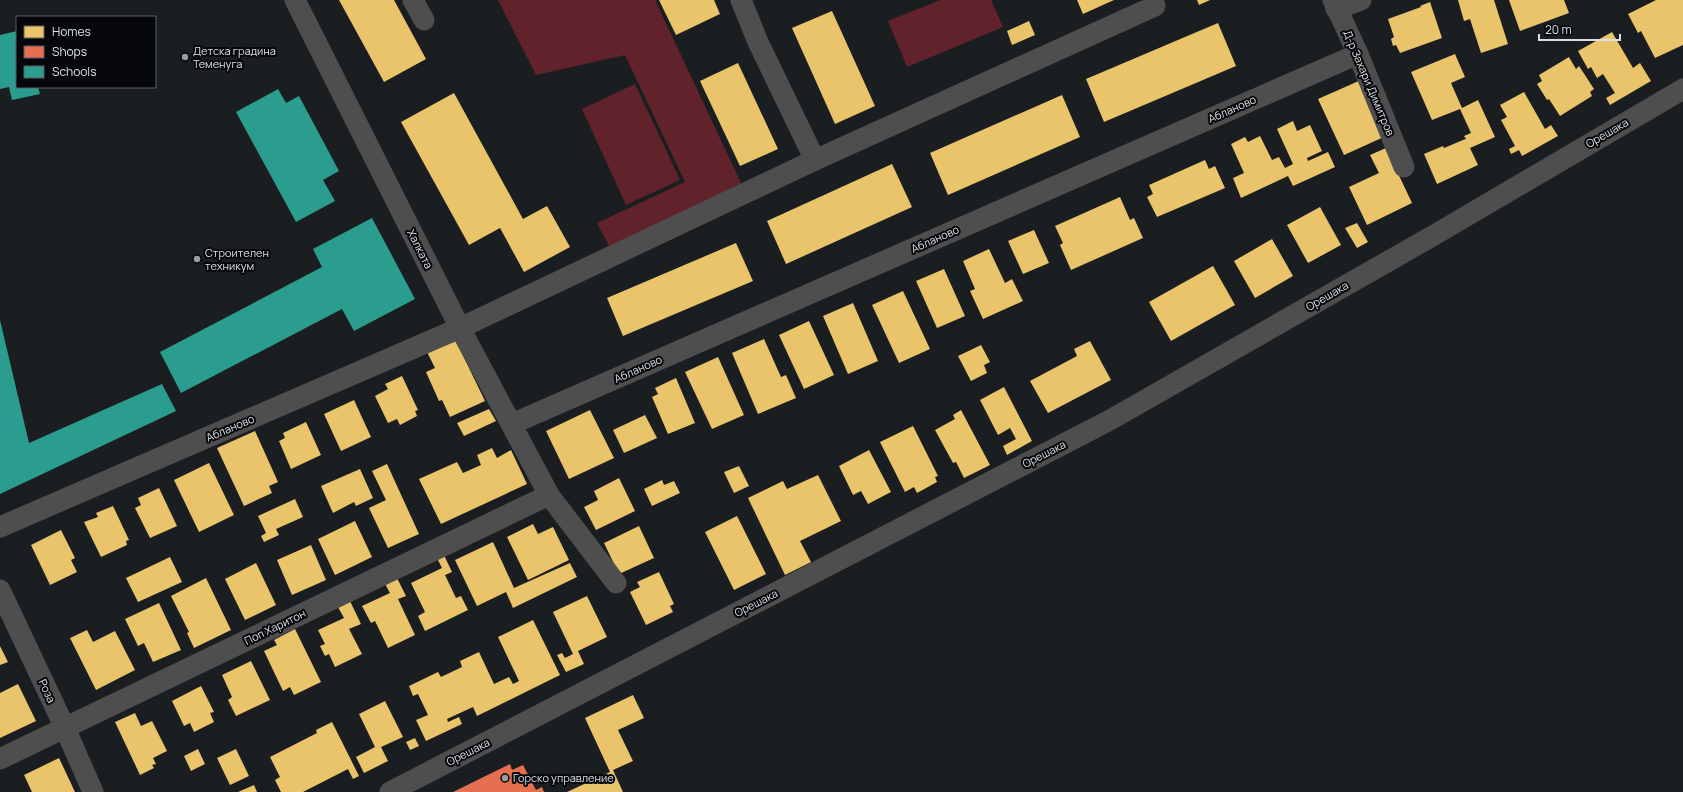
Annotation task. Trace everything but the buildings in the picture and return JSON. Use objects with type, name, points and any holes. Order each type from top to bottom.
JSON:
[{"type":"street","name":"Халката","points":[[295,0],[460,328],[549,495],[616,583]]},
{"type":"street","points":[[413,0],[424,20]]},
{"type":"street","points":[[741,0],[758,42],[816,160]]},
{"type":"street","name":"Абланово","points":[[0,527],[460,328],[816,160],[1155,6],[1153,0]]},
{"type":"street","points":[[1335,4],[1361,0]]},
{"type":"street","name":"Д-р Захари Димитров","points":[[1335,4],[1358,54],[1404,167]]},
{"type":"street","name":"Абланово","points":[[512,424],[1358,54]]},
{"type":"street","name":"Орешака","points":[[390,792],[1110,420],[1436,234],[1683,89]]},
{"type":"street","name":"Поп Харитон","points":[[0,759],[549,495]]},
{"type":"street","name":"Роза","points":[[0,590],[65,728],[93,792]]},
{"type":"shaded area","points":[[498,0],[655,0],[742,185],[609,246],[597,223],[685,182],[625,55],[536,75]]},
{"type":"shaded area","points":[[940,0],[991,0],[1003,27],[907,67],[888,21]]},
{"type":"shaded area","points":[[635,84],[680,180],[626,205],[582,109]]},
{"type":"place","name":"Детска градина Теменуга","points":[[185,57]]},
{"type":"place","name":"Строителен техникум","points":[[197,259]]},
{"type":"place","name":"Горско управление","points":[[505,778]]}]
